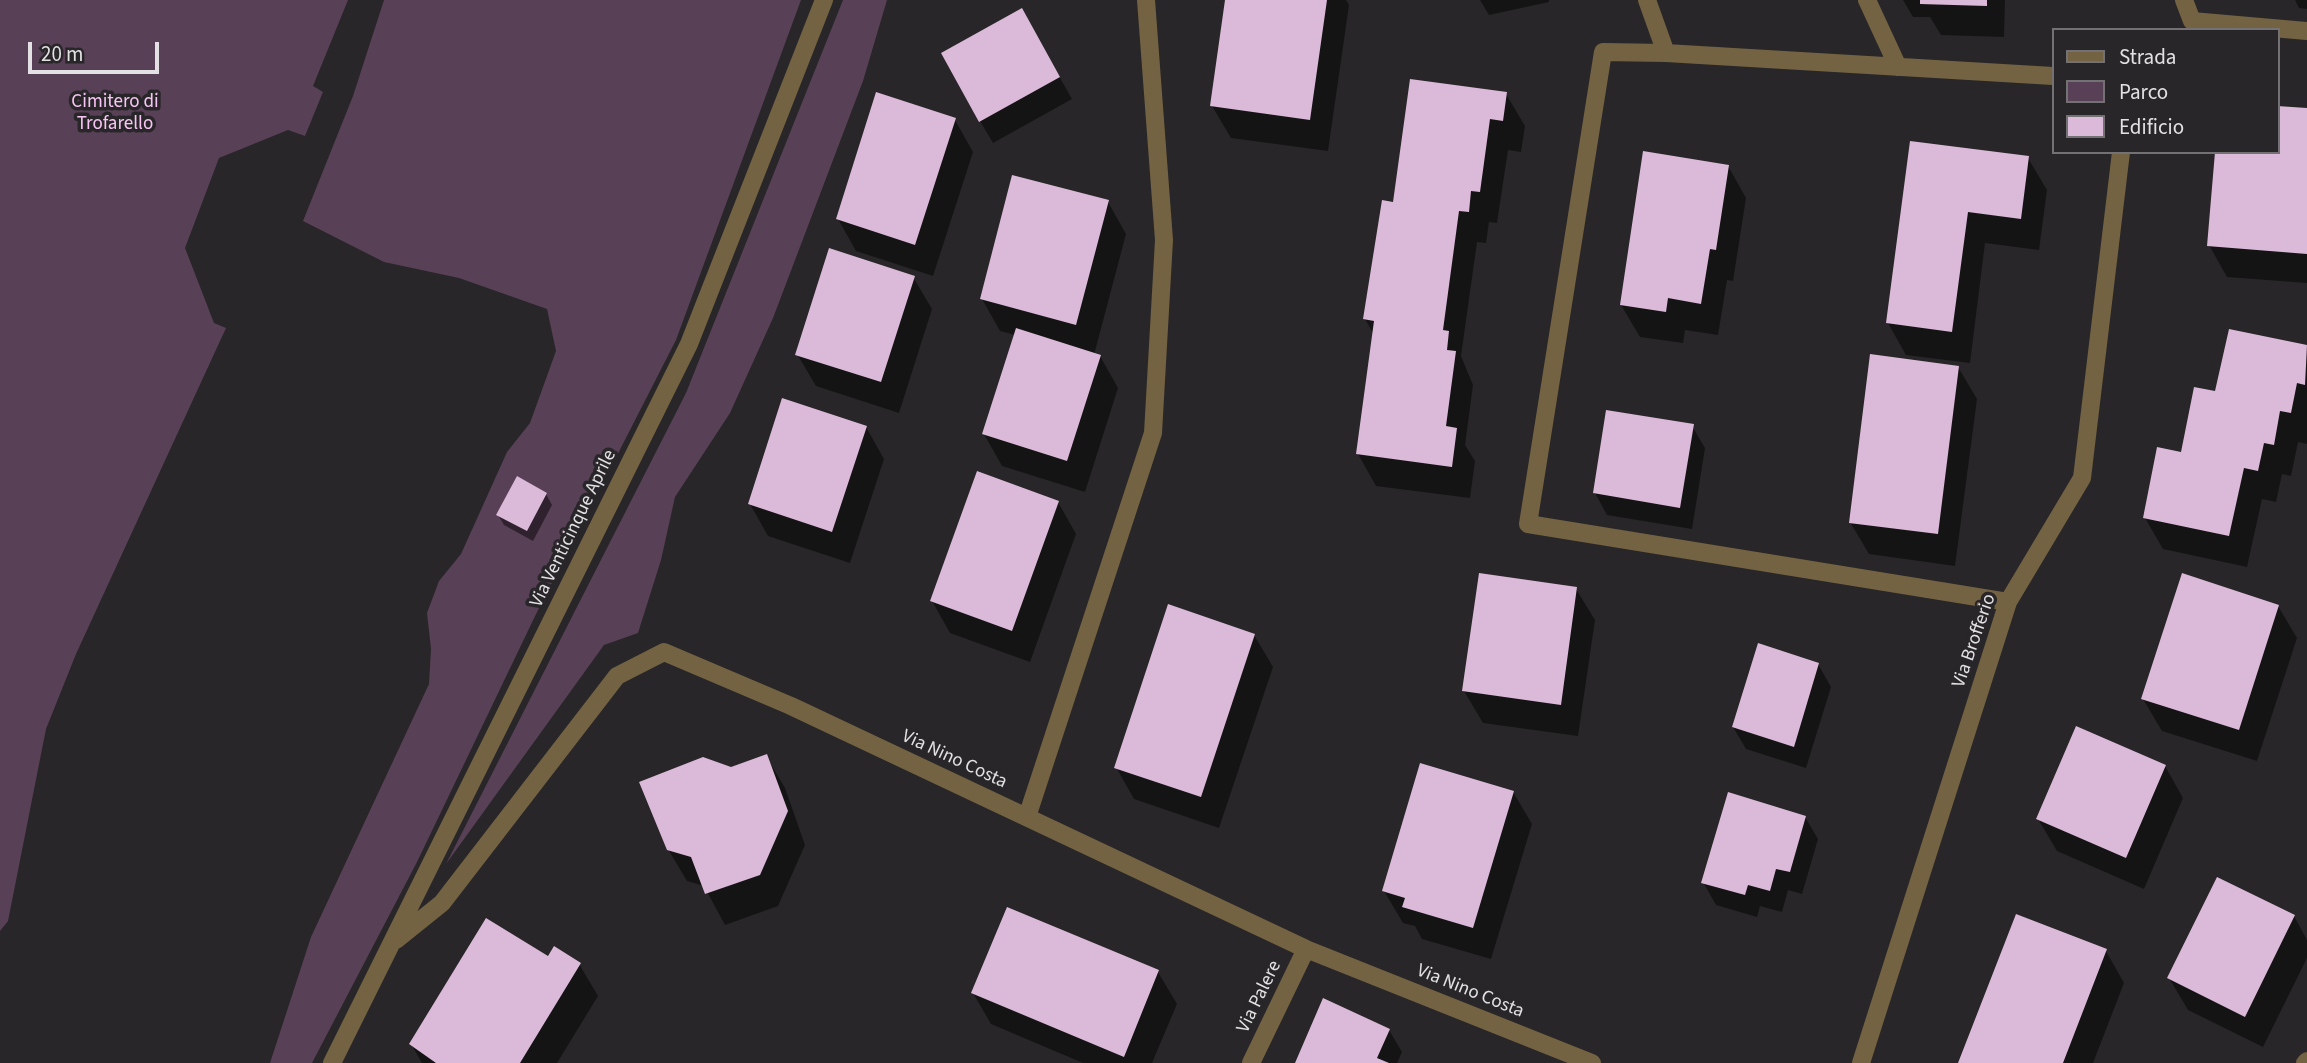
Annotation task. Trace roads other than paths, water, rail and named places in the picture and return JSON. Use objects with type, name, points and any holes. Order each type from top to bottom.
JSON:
[{"type":"street","name":"Via Venticinque Aprile","points":[[332,1063],[396,940],[689,344],[824,0]]},
{"type":"street","points":[[1027,817],[1153,433],[1164,240],[1146,0]]},
{"type":"street","points":[[1647,0],[1666,53]]},
{"type":"street","points":[[1867,0],[1898,67]]},
{"type":"street","points":[[2184,0],[2187,25]]},
{"type":"street","points":[[2187,25],[2190,0]]},
{"type":"street","points":[[2187,25],[2247,28]]},
{"type":"street","points":[[2279,30],[2307,31]]},
{"type":"street","points":[[2008,602],[1528,524],[1603,52],[1666,53],[2052,76]]},
{"type":"street","name":"Via Brofferio","points":[[1861,1063],[2008,602],[2082,478],[2120,154]]},
{"type":"street","name":"Via Nino Costa","points":[[396,940],[442,903],[617,676],[664,652],[778,700],[1306,949],[1591,1063]]},
{"type":"street","name":"Via Palere","points":[[1251,1063],[1306,949]]},
{"type":"park label","name":"Cimitero di Trofarello","points":[[115,114]]}]
